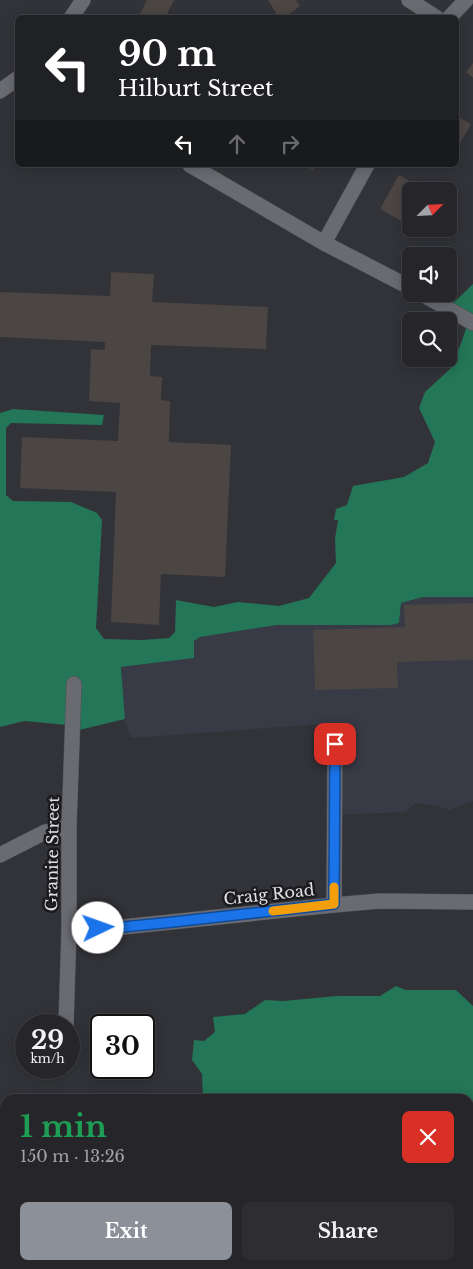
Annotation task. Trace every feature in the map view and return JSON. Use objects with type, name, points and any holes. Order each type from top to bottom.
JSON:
[{"type":"street","points":[[73,15],[83,0]]},
{"type":"street","points":[[409,0],[432,15]]},
{"type":"street","points":[[453,15],[466,0]]},
{"type":"street","points":[[0,91],[15,80]]},
{"type":"street","points":[[193,167],[324,243],[402,283]]},
{"type":"street","points":[[324,243],[366,167]]},
{"type":"street","points":[[436,302],[473,323]]},
{"type":"street","name":"Granite Street","points":[[66,1014],[69,827],[74,684]]},
{"type":"street","points":[[334,904],[335,744]]},
{"type":"street","points":[[0,855],[45,832],[69,827]]},
{"type":"street","name":"Craig Road","points":[[69,929],[121,927],[334,904],[380,901],[473,902]]},
{"type":"shaded area","points":[[423,597],[473,597],[473,801],[449,810],[438,806],[416,803],[404,812],[334,815],[335,744],[324,724],[131,738],[125,720],[121,667],[193,658],[194,641],[200,637],[277,625],[391,625],[399,623],[401,603]]},
{"type":"green space","points":[[473,284],[473,597],[423,597],[401,603],[399,623],[391,625],[277,625],[200,637],[194,641],[194,658],[121,667],[125,719],[75,731],[67,725],[24,721],[0,727],[0,413],[13,409],[104,415],[102,425],[11,423],[6,428],[6,495],[13,501],[71,502],[97,513],[102,520],[96,628],[104,639],[142,640],[169,638],[175,632],[176,600],[214,607],[238,602],[279,606],[309,598],[336,563],[335,539],[338,520],[334,520],[336,509],[347,505],[353,486],[404,477],[428,463],[435,442],[419,408],[425,392],[451,367],[457,367],[457,353],[466,329],[457,322],[457,312],[444,312],[454,302],[457,302],[457,299]]},
{"type":"green space","points":[[396,986],[406,990],[456,990],[473,1006],[473,1094],[203,1094],[202,1074],[192,1060],[194,1040],[204,1041],[215,1032],[213,1017],[245,1014],[265,1000],[283,1001],[337,996],[380,996]]},
{"type":"building","points":[[147,0],[174,0],[166,15],[140,15]]},
{"type":"building","points":[[268,0],[296,0],[300,6],[288,15],[277,15]]},
{"type":"building","points":[[473,63],[473,78],[466,72]]},
{"type":"building","points":[[459,118],[471,124],[459,145]]},
{"type":"building","points":[[399,175],[412,182],[402,182],[402,221],[380,209]]},
{"type":"building","points":[[111,272],[154,274],[152,302],[268,307],[266,349],[151,345],[150,376],[162,377],[161,400],[170,401],[169,442],[231,445],[225,577],[161,574],[159,625],[111,622],[116,492],[20,488],[22,437],[118,441],[120,403],[89,401],[91,349],[105,350],[105,342],[0,337],[0,292],[110,296]]},
{"type":"building","points":[[473,603],[473,660],[397,662],[398,688],[315,690],[313,630],[405,627],[404,605]]},
{"type":"slow traffic","points":[[273,911],[334,904],[334,887]]},
{"type":"route","points":[[98,928],[173,922],[334,904],[335,744]]}]
